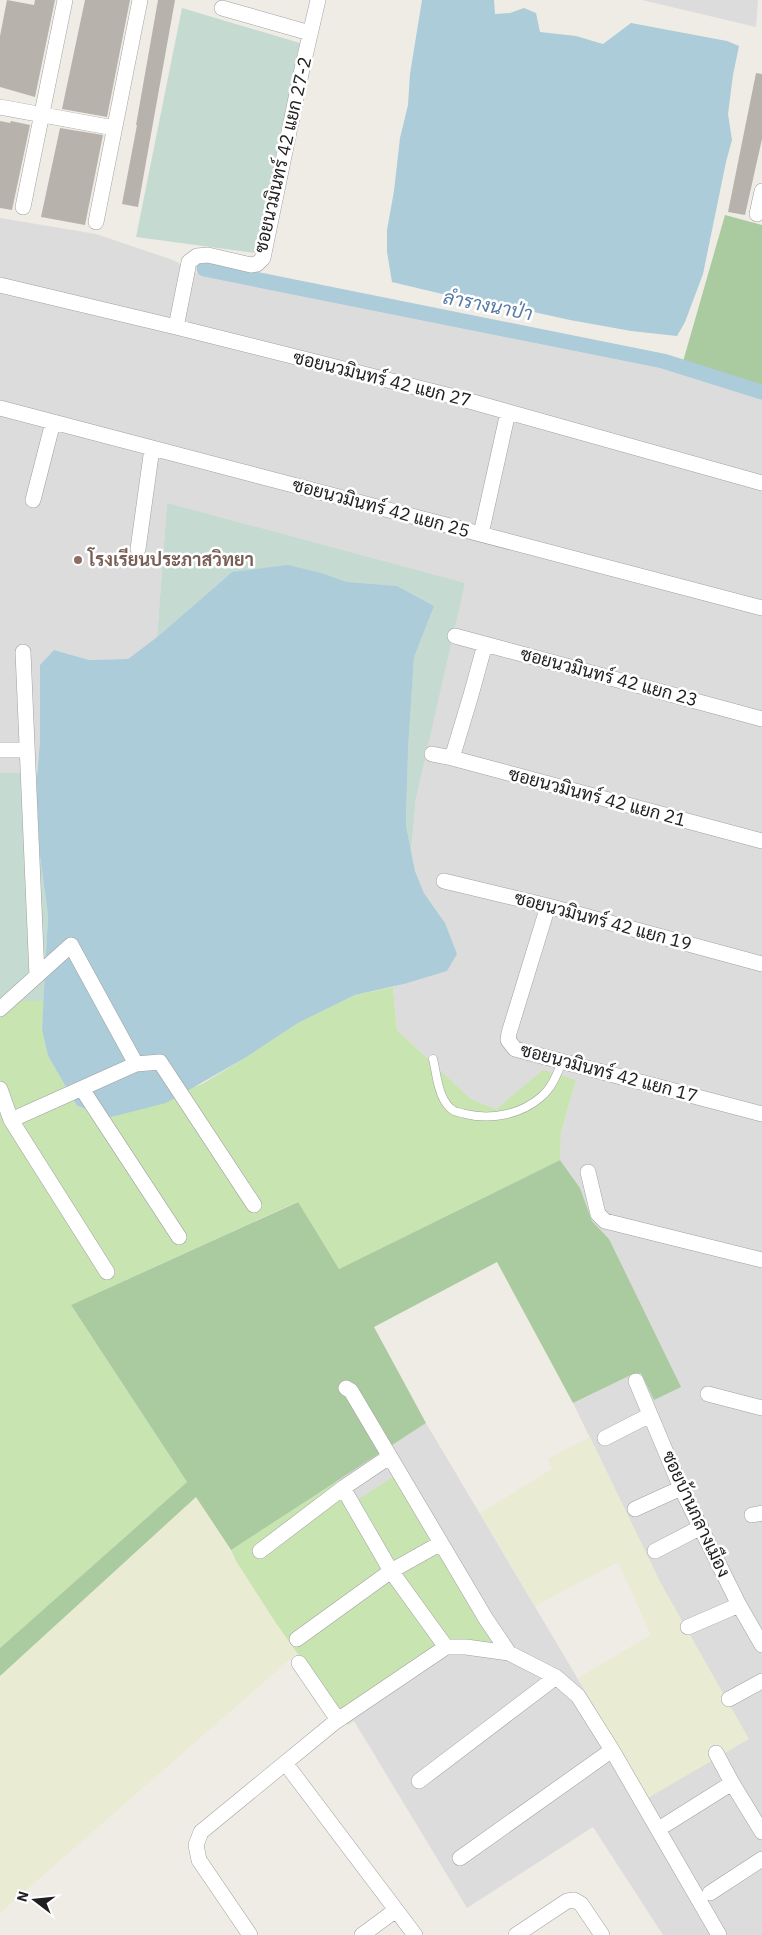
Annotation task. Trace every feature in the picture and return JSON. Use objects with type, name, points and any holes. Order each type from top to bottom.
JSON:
[{"type":"street","points":[[23,207],[65,0]]},
{"type":"street","points":[[96,222],[140,0]]},
{"type":"street","name":"ซอยนวมินทร์ 42 แยก 27-2","points":[[176,327],[189,262],[197,256],[208,256],[251,265],[257,264],[263,258],[318,0]]},
{"type":"street","points":[[222,8],[310,33]]},
{"type":"street","points":[[0,107],[114,128]]},
{"type":"street","points":[[757,214],[762,191]]},
{"type":"street","name":"ซอยนวมินทร์ 42 แยก 27","points":[[0,285],[455,397],[762,483]]},
{"type":"street","name":"ซอยนวมินทร์ 42 แยก 25","points":[[0,408],[762,608]]},
{"type":"street","points":[[481,534],[508,412]]},
{"type":"street","points":[[34,500],[53,422]]},
{"type":"street","points":[[138,549],[152,448]]},
{"type":"street","name":"ซอยนวมินทร์ 42 แยก 23","points":[[455,636],[762,719]]},
{"type":"street","points":[[452,758],[485,644]]},
{"type":"street","points":[[23,652],[37,976]]},
{"type":"street","points":[[0,750],[27,750]]},
{"type":"street","name":"ซอยนวมินทร์ 42 แยก 21","points":[[432,754],[762,841]]},
{"type":"street","name":"ซอยนวมินทร์ 42 แยก 19","points":[[444,881],[548,906],[762,964]]},
{"type":"street","name":"ซอยนวมินทร์ 42 แยก 17","points":[[548,906],[509,1034],[508,1040],[515,1049],[762,1114]]},
{"type":"street","points":[[0,1009],[71,945],[136,1064]]},
{"type":"street","points":[[12,1120],[136,1064],[160,1062],[254,1206]]},
{"type":"street","points":[[82,1088],[179,1237]]},
{"type":"street","points":[[0,1089],[12,1120],[106,1272]]},
{"type":"street","points":[[588,1172],[598,1214],[604,1221],[762,1260]]},
{"type":"street","name":"ซอยบ้านกลางเมือง","points":[[636,1381],[681,1488],[762,1645]]},
{"type":"street","points":[[346,1388],[351,1391],[486,1619],[509,1653]]},
{"type":"street","points":[[708,1394],[762,1408]]},
{"type":"street","points":[[605,1438],[650,1414]]},
{"type":"street","points":[[260,1551],[343,1488],[389,1457]]},
{"type":"street","points":[[343,1488],[391,1571],[446,1647]]},
{"type":"street","points":[[635,1509],[681,1488]]},
{"type":"street","points":[[655,1551],[701,1527]]},
{"type":"street","points":[[297,1639],[391,1571],[441,1543]]},
{"type":"street","points":[[688,1626],[740,1605]]},
{"type":"street","points":[[250,1935],[199,1860],[196,1845],[201,1832],[338,1720],[446,1647],[466,1647],[509,1653],[556,1677],[578,1696],[612,1750],[720,1935]]},
{"type":"street","points":[[299,1663],[338,1720]]},
{"type":"street","points":[[418,1781],[556,1677]]},
{"type":"street","points":[[729,1699],[762,1681]]},
{"type":"street","points":[[460,1858],[612,1750]]},
{"type":"street","points":[[716,1753],[762,1832]]},
{"type":"street","points":[[286,1764],[415,1935]]},
{"type":"street","points":[[665,1825],[732,1783]]},
{"type":"street","points":[[710,1893],[762,1859]]},
{"type":"street","points":[[516,1935],[567,1901],[574,1900],[581,1904],[602,1935]]},
{"type":"street","points":[[362,1935],[396,1910]]},
{"type":"lane","points":[[433,1059],[442,1096],[454,1111],[486,1117],[501,1116],[517,1111],[541,1097],[555,1079],[562,1062]]},
{"type":"shaded area","points":[[642,0],[758,0],[756,27]]},
{"type":"shaded area","points":[[0,218],[96,234],[173,260],[199,274],[600,353],[680,372],[762,399],[762,1935],[663,1935],[593,1827],[467,1908],[354,1721],[348,1725],[276,1623],[231,1550],[426,1423],[648,1797],[748,1739],[660,1582],[573,1403],[631,1375],[640,1373],[609,1239],[592,1221],[580,1188],[560,1160],[561,1133],[576,1080],[543,1071],[496,1109],[471,1099],[397,1030],[393,987],[446,971],[445,923],[424,893],[415,871],[411,851],[416,798],[167,503],[157,637],[128,659],[89,660],[54,650],[37,773],[0,773]]},
{"type":"green space","points":[[182,8],[300,43],[255,253],[136,237]]},
{"type":"green space","points":[[725,215],[762,225],[762,393],[680,372]]},
{"type":"green space","points":[[167,503],[465,583],[416,798],[411,851],[406,825],[408,747],[414,657],[434,606],[397,586],[347,582],[321,573],[232,572],[157,637]]},
{"type":"green space","points":[[0,773],[37,773],[36,788],[40,857],[48,915],[44,1001],[0,1001]]},
{"type":"green space","points":[[393,987],[397,1030],[471,1099],[496,1109],[543,1070],[576,1080],[561,1133],[560,1160],[339,1269],[297,1202],[71,1305],[187,1482],[0,1648],[0,1001],[44,1001],[42,1030],[48,1056],[77,1106],[111,1117],[202,1084],[298,1023],[355,995]]},
{"type":"green space","points":[[560,1160],[580,1188],[592,1221],[609,1239],[681,1387],[654,1400],[641,1373],[631,1375],[573,1403],[497,1262],[374,1327],[426,1423],[231,1550],[196,1497],[0,1676],[0,1648],[187,1482],[71,1305],[298,1202],[339,1269]]},
{"type":"green space","points":[[590,1437],[660,1582],[749,1739],[648,1798],[578,1678],[651,1635],[618,1562],[535,1606],[480,1513],[552,1469],[548,1459]]},
{"type":"green space","points":[[396,1475],[495,1642],[436,1646],[338,1711],[276,1623],[236,1561],[231,1550],[336,1481],[348,1506]]},
{"type":"green space","points":[[196,1497],[297,1653],[0,1913],[0,1676]]},
{"type":"water","points":[[422,0],[494,0],[495,14],[510,13],[524,8],[536,13],[540,32],[576,36],[603,44],[631,23],[727,41],[739,46],[728,114],[732,140],[703,274],[685,322],[677,336],[631,331],[570,320],[459,298],[392,282],[387,252],[387,230],[400,138],[408,105],[410,74]]},
{"type":"water","points":[[288,565],[347,582],[397,586],[434,606],[414,657],[408,747],[406,825],[415,871],[424,893],[445,923],[457,954],[447,971],[404,984],[355,995],[298,1023],[245,1058],[166,1103],[111,1117],[77,1106],[48,1056],[42,1030],[48,915],[40,857],[36,788],[40,741],[40,665],[54,650],[89,660],[128,659],[157,637],[232,572]]},
{"type":"building","points":[[7,0],[34,5],[35,0],[55,0],[35,97],[0,87],[0,36]]},
{"type":"building","points":[[85,0],[130,0],[107,117],[62,109]]},
{"type":"building","points":[[158,0],[175,0],[138,207],[122,204]]},
{"type":"building","points":[[756,73],[762,74],[762,139],[745,215],[728,212]]},
{"type":"building","points":[[0,121],[30,125],[12,210],[0,208]]},
{"type":"building","points":[[60,128],[103,135],[85,225],[41,217]]},
{"type":"waterway","name":"ลำรางนาป่า","points":[[204,269],[663,361],[762,392]]},
{"type":"place","name":"โรงเรียนประภาสวิทยา","points":[[78,560]]}]
